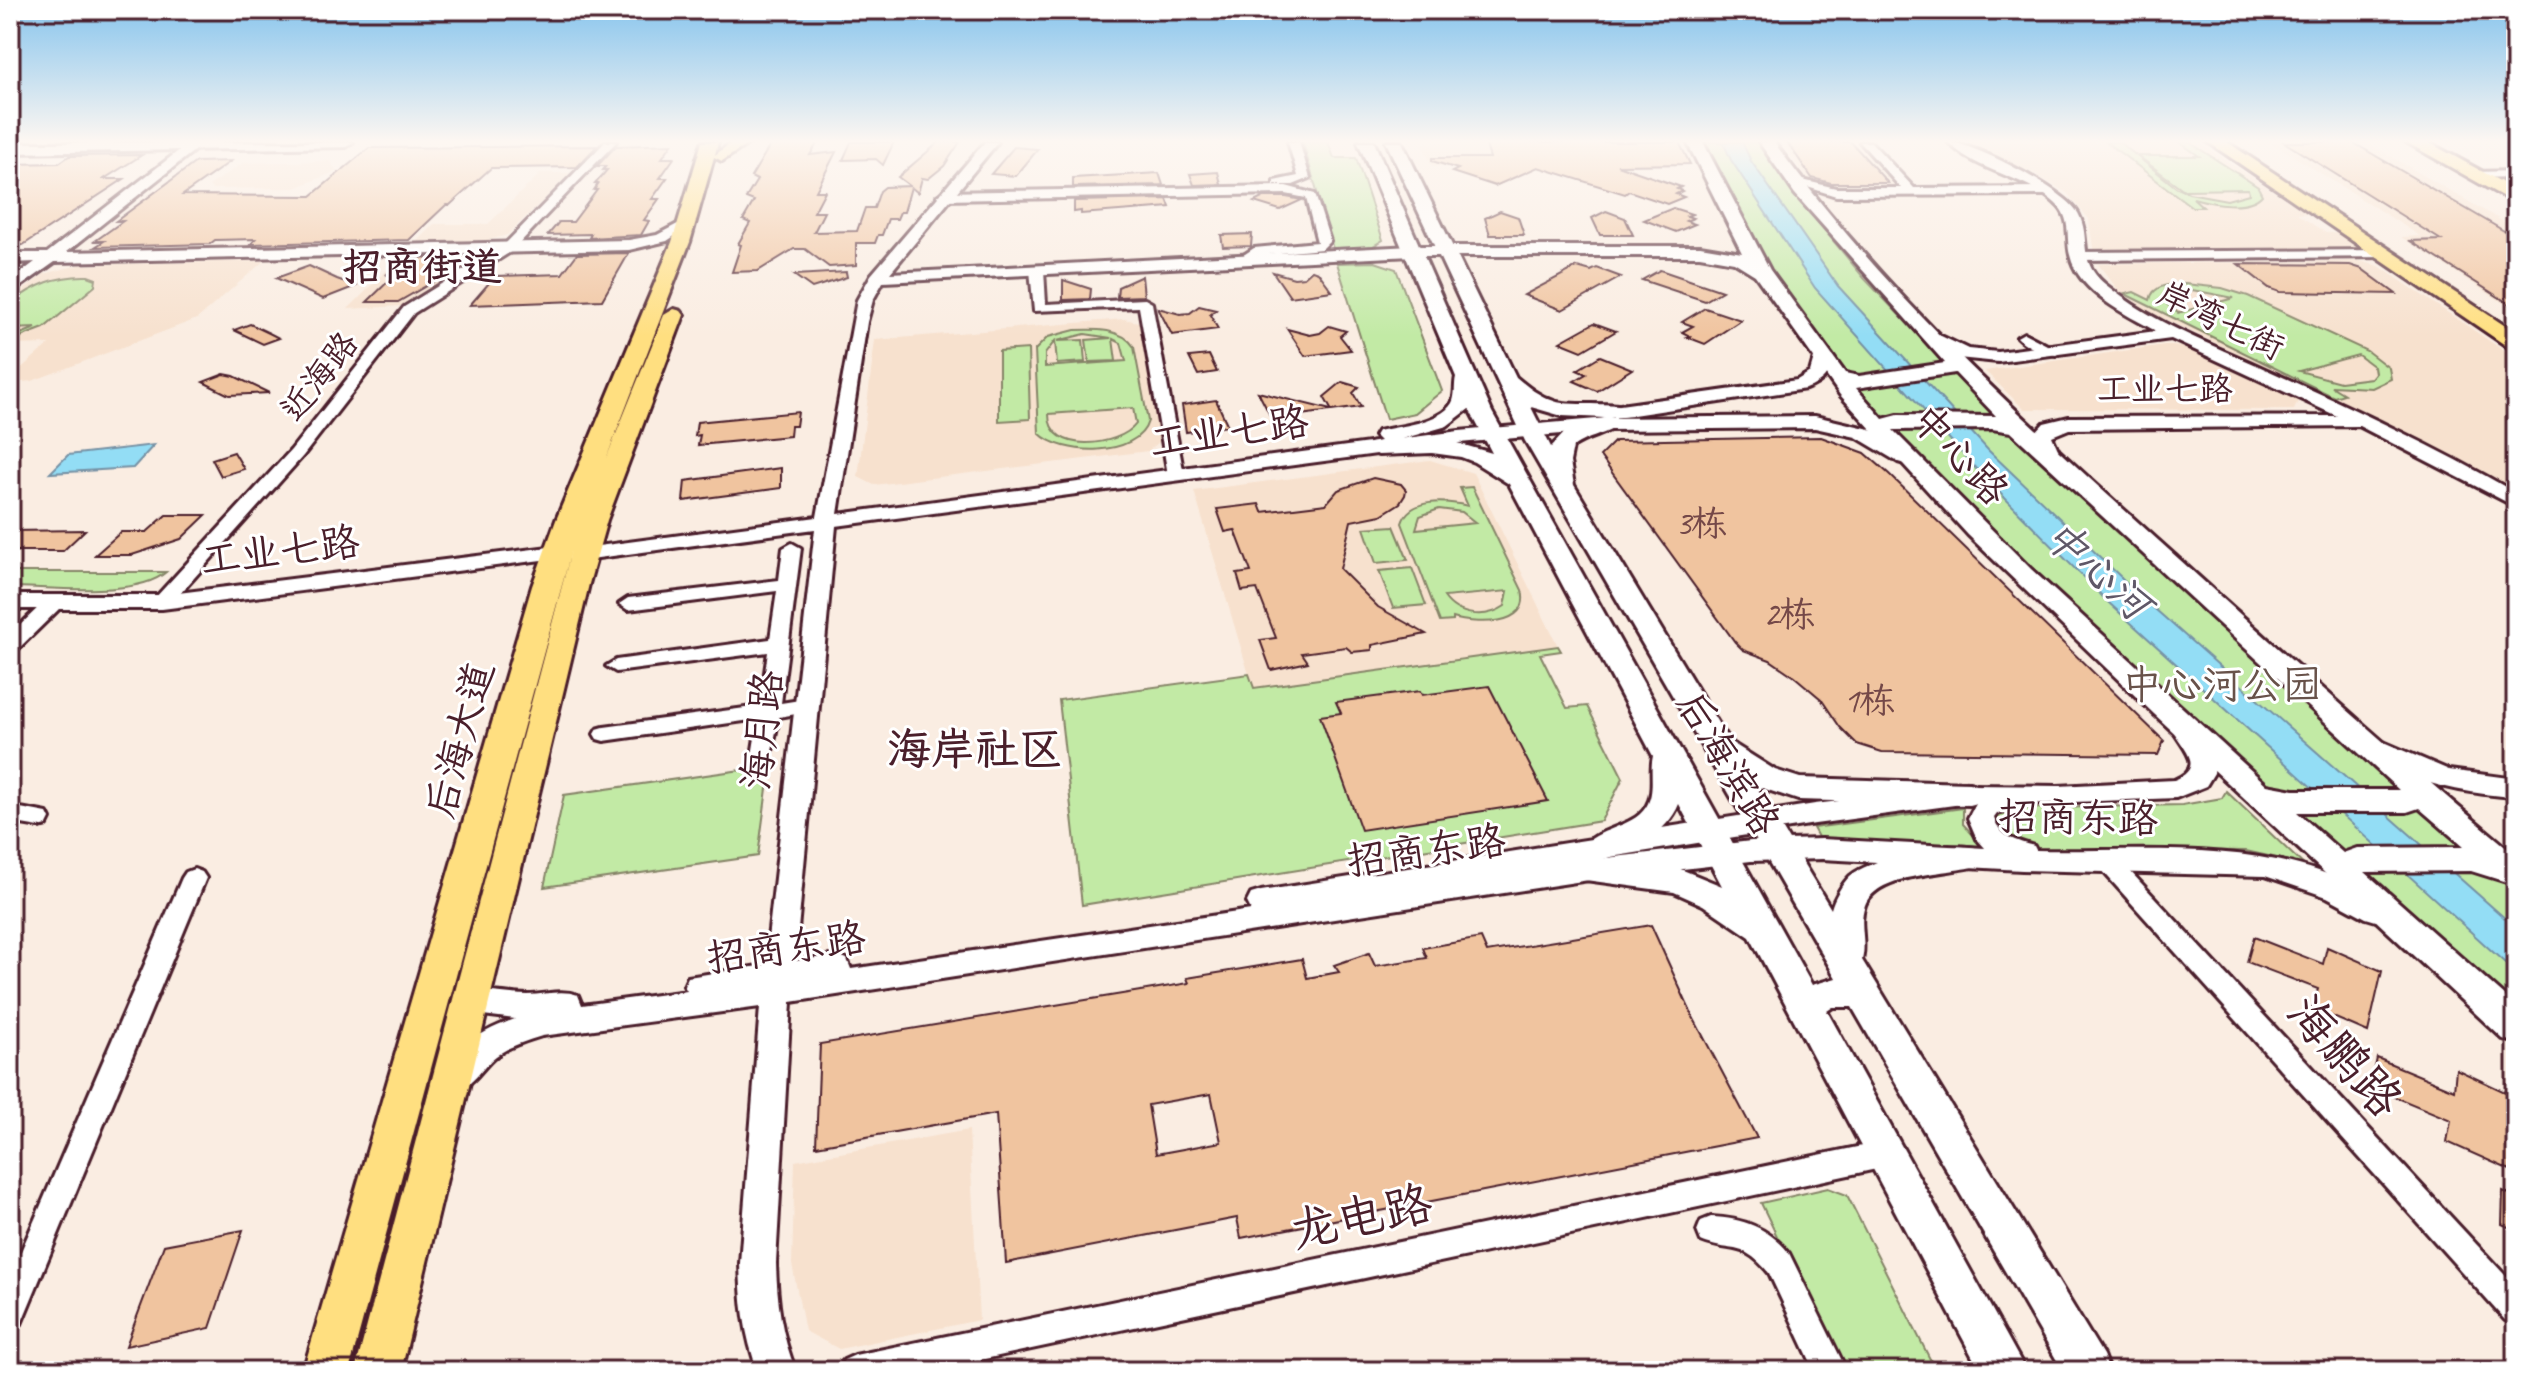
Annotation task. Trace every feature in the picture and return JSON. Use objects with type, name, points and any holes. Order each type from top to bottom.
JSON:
[{"type":"main road","name":"后海大道","points":[[326,1371],[576,550],[693,206]]},
{"type":"main road","name":"后海大道","points":[[378,1371],[470,1003],[576,550],[698,255],[706,206]]},
{"type":"main road","name":"后海滨路","points":[[1393,206],[1465,378],[1490,429],[2004,1371]]},
{"type":"main road","name":"后海滨路","points":[[1425,206],[1528,426],[2087,1371]]},
{"type":"main road","name":"中心路","points":[[1728,206],[1762,272],[1840,373],[1890,426],[1905,458],[1976,531],[2173,716],[2259,794],[2352,867],[2424,944],[2516,1028]]},
{"type":"main road","name":"中心路","points":[[1816,206],[1935,340],[1950,366],[2350,729],[2413,796],[2516,873]]},
{"type":"main road","points":[[2313,206],[2516,342]]},
{"type":"main road","points":[[2330,206],[2516,328]]},
{"type":"main road","points":[[1700,251],[1727,247],[1743,237]]},
{"type":"main road","points":[[1700,251],[1739,258],[1762,272]]},
{"type":"main road","points":[[1840,373],[1950,366]]},
{"type":"main road","points":[[1503,375],[1517,390],[1541,406],[1616,417]]},
{"type":"main road","points":[[1377,443],[1452,415],[1464,402],[1465,378]]},
{"type":"main road","points":[[1566,491],[1559,462],[1562,445],[1577,433],[1616,417]]},
{"type":"main road","points":[[1890,426],[1992,422],[2018,427]]},
{"type":"main road","points":[[1377,443],[1443,446],[1473,451],[1504,470],[1522,488]]},
{"type":"main road","points":[[1541,522],[1548,515],[1557,513],[1583,519]]},
{"type":"main road","points":[[1628,683],[1647,689],[1662,689],[1669,687],[1677,677]]},
{"type":"main road","points":[[1716,743],[1764,777],[1798,789],[1969,794]]},
{"type":"main road","points":[[1593,859],[1663,810],[1668,789],[1665,750]]},
{"type":"main road","points":[[2259,794],[2294,801],[2413,796]]},
{"type":"main road","points":[[1806,1007],[1817,997],[1857,981],[1843,935],[1849,896],[1860,885],[1880,874],[1906,867],[1968,857]]},
{"type":"main road","points":[[1593,859],[1698,886],[1715,895],[1768,937]]},
{"type":"main road","points":[[2352,867],[2471,859],[2492,863],[2516,873]]},
{"type":"street","points":[[10,289],[44,257],[109,206]]},
{"type":"street","name":"近海路","points":[[162,602],[297,453],[409,310],[508,248],[548,206]]},
{"type":"street","name":"海月路","points":[[777,1371],[766,1343],[759,1301],[758,1263],[778,983],[827,516],[865,300],[877,278],[934,206]]},
{"type":"street","points":[[1242,260],[1254,252],[1322,245],[1324,241],[1314,206]]},
{"type":"street","points":[[2063,206],[2072,214],[2077,256],[2385,254]]},
{"type":"street","points":[[10,258],[629,245],[662,238],[687,223]]},
{"type":"street","points":[[629,245],[656,252],[671,268]]},
{"type":"street","points":[[877,278],[1412,251],[1700,251]]},
{"type":"street","name":"岸湾七街","points":[[2077,256],[2088,275],[2104,291],[2175,333],[2364,421],[2516,501]]},
{"type":"street","points":[[10,277],[44,257]]},
{"type":"street","points":[[1037,270],[1039,308],[1145,303],[1175,470]]},
{"type":"street","name":"工业七路","points":[[1935,340],[1964,354],[1981,357],[2056,351],[2175,333]]},
{"type":"street","points":[[2024,337],[2042,348],[2056,351]]},
{"type":"street","name":"工业七路","points":[[10,602],[162,602],[1377,443],[1616,417],[1810,381],[1823,370],[1840,373]]},
{"type":"street","points":[[1749,393],[1783,396],[1799,407],[1800,413],[1796,418],[1778,422]]},
{"type":"street","name":"工业七路","points":[[1616,417],[1847,427],[1875,437],[1905,458]]},
{"type":"street","name":"工业七路","points":[[2051,456],[2042,435],[2051,427],[2069,423],[2364,421]]},
{"type":"street","points":[[763,756],[792,548]]},
{"type":"street","points":[[628,604],[787,584]]},
{"type":"street","points":[[10,646],[54,603]]},
{"type":"street","points":[[616,666],[779,644]]},
{"type":"street","points":[[604,734],[806,706]]},
{"type":"street","name":"招商东路","points":[[450,1085],[483,1048],[525,1027],[778,983],[1593,859],[1771,836],[1969,794],[2156,792],[2189,786],[2200,776],[2205,765],[2191,737],[2173,716]]},
{"type":"street","points":[[2350,729],[2401,761],[2435,775],[2478,785],[2516,788]]},
{"type":"street","points":[[2058,795],[1988,806],[1981,818],[1982,826],[1993,840],[2011,851],[2080,861]]},
{"type":"street","points":[[10,814],[39,819]]},
{"type":"street","name":"招商东路","points":[[1771,836],[1968,857],[2265,866],[2299,874],[2372,908],[2424,944]]},
{"type":"street","name":"海鹏路","points":[[2108,862],[2516,1309]]},
{"type":"street","points":[[10,1313],[194,878]]},
{"type":"street","name":"招商东路","points":[[470,1003],[509,1008],[545,1007],[778,983]]},
{"type":"street","name":"龙电路","points":[[855,1371],[1886,1154]]},
{"type":"street","points":[[1711,1231],[1734,1231],[1755,1238],[1768,1249],[1779,1263],[1831,1371]]},
{"type":"shaded area","points":[[506,206],[536,206],[507,235],[481,242],[415,243],[434,224],[488,224]]},
{"type":"shaded area","points":[[2078,206],[2297,206],[2307,213],[2297,214],[2326,233],[2338,233],[2359,248],[2356,251],[2108,253],[2093,248],[2089,219]]},
{"type":"shaded area","points":[[2373,206],[2477,206],[2516,229],[2516,311],[2401,237],[2420,236]]},
{"type":"shaded area","points":[[465,255],[471,262],[467,266],[401,306],[348,309],[399,258]]},
{"type":"shaded area","points":[[264,261],[197,319],[32,381],[10,383],[10,378],[49,344],[10,345],[10,301],[44,274],[79,265]]},
{"type":"shaded area","points":[[2359,261],[2379,266],[2516,359],[2516,491],[2435,446],[2150,312],[2119,291],[2098,264]]},
{"type":"shaded area","points":[[1124,319],[1143,323],[1163,439],[1148,451],[874,485],[858,477],[875,340]]},
{"type":"shaded area","points":[[2165,345],[2189,348],[2299,398],[2294,410],[2024,409],[1985,371]]},
{"type":"shaded area","points":[[1430,460],[1473,473],[1558,646],[1253,688],[1194,491]]},
{"type":"shaded area","points":[[969,1130],[979,1320],[839,1349],[805,1331],[792,1264],[795,1161]]},
{"type":"green space","points":[[1321,206],[1372,206],[1383,240],[1373,246],[1333,249]]},
{"type":"green space","name":"中心河公园","points":[[1736,206],[1805,206],[1864,278],[2006,427],[2516,892],[2516,1015],[2055,592],[1914,452],[1817,338]]},
{"type":"green space","points":[[1375,262],[1396,269],[1442,391],[1415,413],[1386,419],[1337,263]]},
{"type":"green space","points":[[88,276],[96,279],[95,286],[44,328],[10,341],[10,338],[36,328],[10,329],[10,304],[46,282]]},
{"type":"green space","points":[[2180,284],[2222,288],[2248,296],[2367,351],[2389,368],[2391,379],[2372,388],[2331,386],[2344,394],[2334,397],[2125,294],[2134,292],[2150,300],[2159,288]],"holes":[[[2192,290],[2234,298],[2178,313],[2167,304],[2169,294]],[[2358,355],[2374,367],[2375,373],[2371,378],[2340,382],[2299,371]]]},
{"type":"green space","points":[[1075,330],[1099,330],[1115,333],[1129,341],[1134,347],[1148,421],[1141,433],[1130,442],[1098,450],[1064,446],[1039,433],[1035,350],[1048,337]],"holes":[[[1085,334],[1111,338],[1086,340],[1089,362],[1116,361],[1113,339],[1121,343],[1126,361],[1045,367],[1045,354],[1055,341],[1057,364],[1085,362],[1083,340],[1057,341]],[[1133,408],[1136,424],[1127,432],[1101,442],[1072,441],[1060,436],[1052,427],[1049,414]]]},
{"type":"green space","points":[[1028,349],[1030,419],[999,421],[999,351]]},
{"type":"green space","points":[[1472,487],[1522,590],[1523,602],[1510,617],[1487,622],[1453,618],[1453,621],[1440,622],[1402,523],[1406,515],[1421,505],[1440,502],[1468,506],[1460,488]],"holes":[[[1439,509],[1462,512],[1476,523],[1416,529],[1420,516]],[[1508,591],[1505,606],[1481,614],[1457,609],[1444,597]]]},
{"type":"green space","points":[[1394,526],[1408,560],[1376,563],[1364,528]]},
{"type":"green space","points":[[1412,568],[1426,605],[1393,608],[1379,571]]},
{"type":"green space","points":[[10,572],[166,572],[135,585],[92,589],[10,587]]},
{"type":"green space","points":[[1558,646],[1561,651],[1540,654],[1567,708],[1587,706],[1623,778],[1601,821],[1082,905],[1059,700],[1249,674],[1254,688]]},
{"type":"green space","points":[[770,766],[758,856],[544,887],[564,795]]},
{"type":"green space","points":[[2226,791],[2309,870],[2286,860],[2246,851],[2032,849],[2000,833],[1993,817],[1998,809],[2182,805],[2222,798]]},
{"type":"green space","points":[[1963,808],[1963,824],[1974,836],[1995,849],[1819,839],[1813,828]]},
{"type":"green space","points":[[1828,1188],[1847,1195],[1936,1371],[1842,1371],[1761,1203]]},
{"type":"water","name":"中心河","points":[[1761,206],[1783,206],[1838,286],[1988,450],[2147,602],[2516,928],[2516,973],[2109,603],[1977,470],[1815,288]]},
{"type":"water","points":[[154,445],[133,468],[50,473],[68,455]]},
{"type":"building","points":[[10,206],[82,206],[23,245],[10,246]]},
{"type":"building","points":[[136,206],[444,206],[409,240],[251,244],[256,239],[215,240],[210,244],[95,247],[104,241],[95,241],[123,221],[116,221]]},
{"type":"building","points":[[585,206],[654,206],[644,220],[649,221],[641,235],[589,238],[591,234],[548,235],[559,222],[573,222]]},
{"type":"building","points":[[751,206],[817,206],[814,212],[824,212],[814,232],[857,231],[865,208],[906,206],[897,219],[888,219],[875,243],[856,243],[856,265],[829,267],[805,249],[794,249],[758,271],[732,272],[741,245],[738,244],[750,223],[743,220]]},
{"type":"building","points":[[1074,206],[1170,207],[1081,214],[1081,211],[1074,212]]},
{"type":"building","points":[[2387,206],[2462,206],[2516,238],[2516,308],[2410,241],[2441,240]]},
{"type":"building","points":[[1673,208],[1692,214],[1687,216],[1693,218],[1686,221],[1695,224],[1676,232],[1644,220]]},
{"type":"building","points":[[1500,211],[1518,217],[1524,235],[1490,235],[1485,218]]},
{"type":"building","points":[[1606,211],[1625,218],[1633,235],[1600,235],[1592,218]]},
{"type":"building","points":[[1252,234],[1251,246],[1223,247],[1221,235]]},
{"type":"building","points":[[629,253],[602,300],[470,305],[495,276],[562,274],[577,254]]},
{"type":"building","points":[[449,257],[455,265],[445,275],[398,302],[367,302],[401,269],[386,275],[404,258]]},
{"type":"building","points":[[2238,264],[2350,265],[2362,269],[2396,294],[2280,292],[2269,288]]},
{"type":"building","points":[[309,266],[356,286],[323,299],[276,278]]},
{"type":"building","points":[[1577,267],[1591,271],[1597,268],[1621,277],[1562,310],[1524,295]]},
{"type":"building","points":[[1312,270],[1318,272],[1332,291],[1290,297],[1273,272],[1294,278],[1304,277]]},
{"type":"building","points":[[1660,270],[1722,291],[1705,301],[1642,280]]},
{"type":"building","points":[[846,272],[847,277],[812,288],[794,275]]},
{"type":"building","points":[[1142,276],[1144,296],[1117,297],[1118,287]]},
{"type":"building","points":[[1063,280],[1091,289],[1090,299],[1063,300]]},
{"type":"building","points":[[1199,306],[1216,310],[1210,315],[1218,329],[1172,335],[1158,308],[1180,314],[1190,313]]},
{"type":"building","points":[[1705,308],[1741,320],[1705,344],[1687,337],[1690,336],[1682,332],[1693,326],[1682,322]]},
{"type":"building","points":[[1594,323],[1616,331],[1582,351],[1560,342]]},
{"type":"building","points":[[250,324],[279,338],[263,344],[234,330]]},
{"type":"building","points":[[1329,326],[1346,331],[1340,336],[1351,350],[1305,356],[1287,329],[1310,335],[1320,333]]},
{"type":"building","points":[[1209,355],[1217,372],[1198,375],[1189,357]]},
{"type":"building","points":[[1600,356],[1632,369],[1597,391],[1574,381],[1586,374],[1577,370]]},
{"type":"building","points":[[224,374],[269,393],[229,395],[203,382]]},
{"type":"building","points":[[1342,382],[1359,387],[1353,393],[1361,407],[1332,411],[1324,397]]},
{"type":"building","points":[[1258,392],[1331,410],[1331,411],[1272,419]]},
{"type":"building","points":[[1216,400],[1228,426],[1186,432],[1182,405]]},
{"type":"building","points":[[798,412],[796,426],[791,426],[790,436],[698,445],[700,435],[695,436],[697,422]]},
{"type":"building","points":[[1821,437],[1865,453],[1889,474],[2164,741],[2158,755],[1882,752],[1857,744],[1840,727],[1821,699],[1795,677],[1770,660],[1743,650],[1735,642],[1600,456],[1615,441]]},
{"type":"building","points":[[234,452],[244,469],[221,476],[212,459]]},
{"type":"building","points":[[781,468],[781,488],[683,501],[685,481]]},
{"type":"building","points":[[1373,478],[1401,484],[1406,490],[1405,495],[1400,503],[1381,515],[1351,521],[1340,569],[1378,607],[1426,634],[1372,645],[1372,650],[1352,652],[1346,647],[1302,653],[1308,662],[1271,670],[1260,640],[1276,638],[1257,589],[1242,591],[1237,574],[1251,572],[1235,530],[1225,532],[1217,509],[1259,504],[1262,512],[1326,504],[1338,490]]},
{"type":"building","points":[[166,515],[206,515],[181,539],[132,555],[95,555],[121,532],[147,532]]},
{"type":"building","points":[[85,530],[63,551],[10,551],[10,531]]},
{"type":"building","points":[[1489,686],[1548,801],[1361,830],[1320,716],[1341,713],[1336,702]]},
{"type":"building","points":[[1651,925],[1693,1017],[1757,1138],[1241,1238],[1237,1218],[1006,1263],[996,1114],[816,1146],[820,1044],[1189,983],[1187,978],[1302,959],[1307,978],[1339,972],[1334,965],[1369,953],[1375,966],[1427,958],[1423,948],[1481,938],[1487,952]],"holes":[[[1211,1094],[1221,1142],[1156,1154],[1148,1105]]]},
{"type":"building","points":[[2254,937],[2323,964],[2327,947],[2382,971],[2368,1032],[2312,1008],[2318,989],[2247,962]]},
{"type":"building","points":[[2377,1058],[2454,1090],[2456,1069],[2516,1097],[2510,1170],[2447,1142],[2451,1120],[2371,1087]]},
{"type":"building","points":[[2503,1191],[2516,1197],[2516,1230],[2502,1224]]},
{"type":"building","points":[[243,1230],[210,1328],[126,1346],[164,1245]]},
{"type":"district","name":"招商街道","points":[[422,267]]},
{"type":"district","name":"海岸社区","points":[[975,749]]}]
